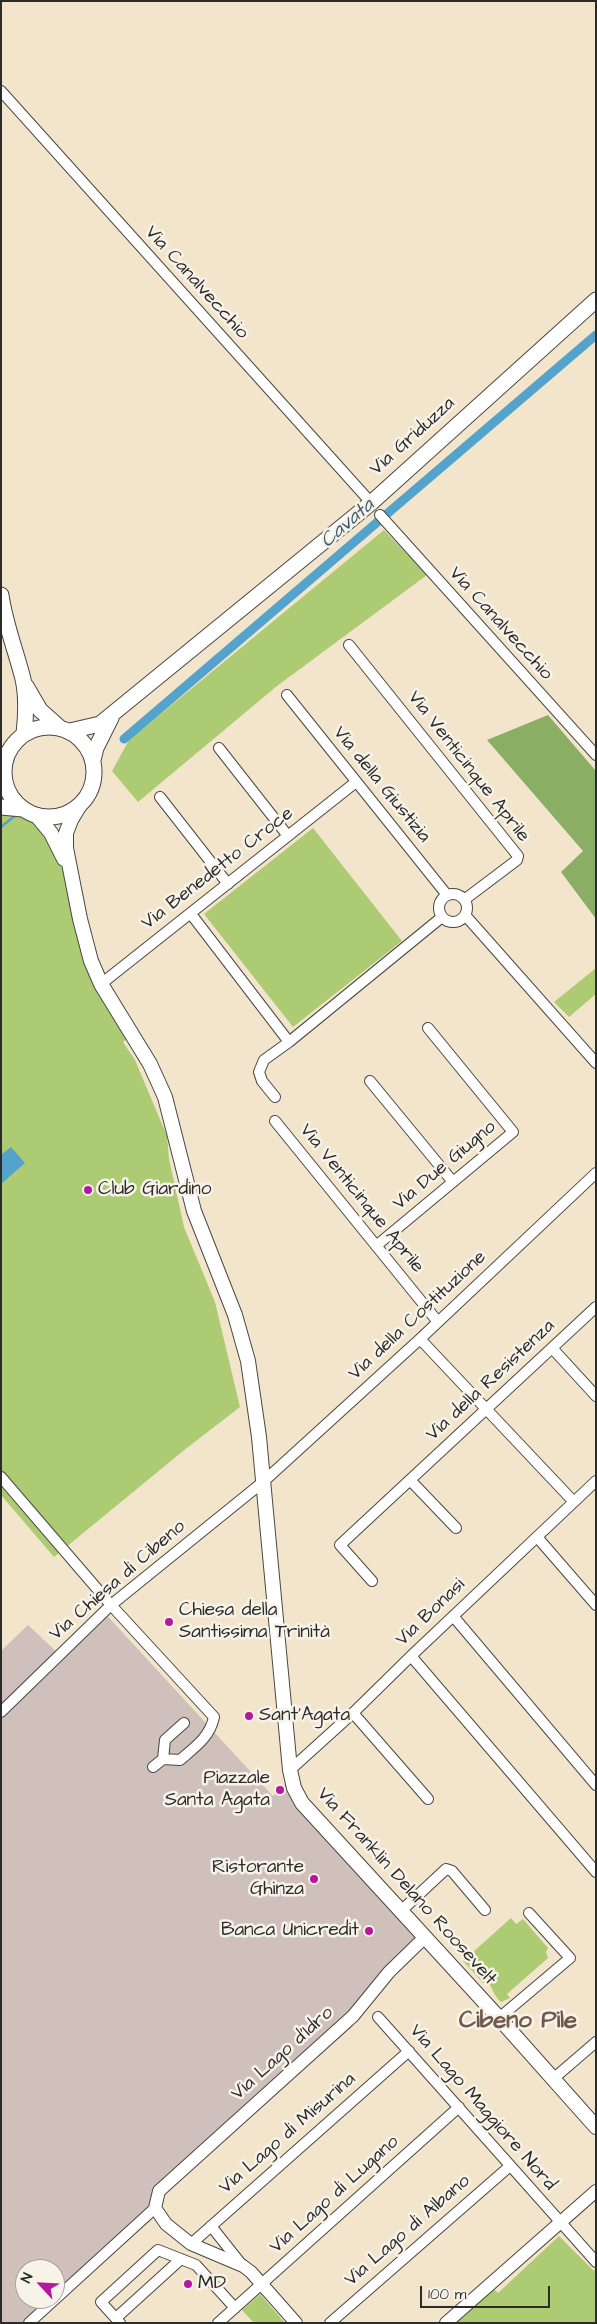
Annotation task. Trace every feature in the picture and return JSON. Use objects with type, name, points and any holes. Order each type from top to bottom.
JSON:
[{"type":"main road","name":"Via Griduzza","points":[[65,729],[100,724],[114,714],[371,503],[596,300]]},
{"type":"main road","points":[[1,595],[3,612],[23,680],[26,712],[24,734]]},
{"type":"main road","points":[[23,680],[40,710],[80,738],[88,748],[93,760],[95,772],[93,784],[88,796],[71,820],[66,833],[68,867]]},
{"type":"main road","name":"Via Griduzza","points":[[93,760],[96,748],[114,714]]},
{"type":"main road","points":[[65,729],[35,728],[24,734],[15,742],[8,753],[4,765],[3,781],[10,796],[30,812],[51,833],[68,867]]},
{"type":"main road","points":[[1,807],[60,816],[80,805]]},
{"type":"main road","name":"Via Franklin Delano Roosevelt","points":[[68,867],[91,961],[102,984],[150,1064],[167,1103],[194,1211],[235,1315],[248,1361],[254,1397],[290,1770],[294,1788],[302,1803],[596,2127]]},
{"type":"street","name":"Via Canalvecchio","points":[[1,91],[366,497]]},
{"type":"street","name":"Via Canalvecchio","points":[[383,519],[596,755]]},
{"type":"street","name":"Via Venticinque Aprile","points":[[349,645],[518,856],[517,860],[464,900]]},
{"type":"street","name":"Via della Giustizia","points":[[287,695],[448,896]]},
{"type":"street","points":[[219,748],[288,836]]},
{"type":"street","name":"Via Benedetto Croce","points":[[102,984],[356,782]]},
{"type":"street","points":[[160,796],[228,884]]},
{"type":"street","points":[[453,894],[464,900],[467,910],[461,920],[451,922],[442,917],[439,905],[448,896],[453,894]]},
{"type":"street","points":[[191,914],[289,1042]]},
{"type":"street","points":[[465,916],[596,1063]]},
{"type":"street","points":[[274,1097],[262,1080],[259,1072],[264,1060],[289,1042],[442,917]]},
{"type":"street","name":"Via Due Giugno","points":[[376,1246],[513,1132],[428,1028]]},
{"type":"street","points":[[370,1081],[453,1182]]},
{"type":"street","name":"Via Venticinque Aprile","points":[[275,1121],[438,1322]]},
{"type":"street","name":"Via della Costituzione","points":[[263,1482],[438,1322],[596,1173]]},
{"type":"street","name":"Via della Resistenza","points":[[372,1581],[340,1545],[596,1307]]},
{"type":"street","points":[[420,1338],[574,1502]]},
{"type":"street","points":[[552,1348],[596,1396]]},
{"type":"street","points":[[1,1477],[110,1605],[214,1717],[212,1728],[205,1738],[180,1760],[163,1759],[153,1767]]},
{"type":"street","points":[[410,1480],[456,1528]]},
{"type":"street","name":"Via Chiesa di Cibeno","points":[[1,1712],[110,1605],[263,1482]]},
{"type":"street","name":"Via Bonasi","points":[[290,1770],[353,1713],[410,1656],[574,1502],[594,1488]]},
{"type":"street","points":[[537,1537],[596,1605]]},
{"type":"street","points":[[453,1616],[596,1785]]},
{"type":"street","points":[[410,1656],[596,1872]]},
{"type":"street","points":[[353,1713],[428,1799]]},
{"type":"street","points":[[163,1759],[165,1740],[184,1723]]},
{"type":"street","points":[[401,1911],[446,1869],[452,1871],[485,1910]]},
{"type":"street","points":[[499,2018],[570,1958],[529,1913]]},
{"type":"street","name":"Via Lago d'Idro","points":[[154,2208],[160,2191],[353,2016],[379,1983],[425,1937]]},
{"type":"street","name":"Via Lago Maggiore Nord","points":[[378,2017],[596,2262]]},
{"type":"street","points":[[553,2079],[596,2042]]},
{"type":"street","name":"Via Lago di Misurina","points":[[191,2244],[409,2051]]},
{"type":"street","name":"Via Lago di Lugano","points":[[218,2323],[458,2107]]},
{"type":"street","name":"Via Lago di Albano","points":[[330,2323],[510,2166]]},
{"type":"street","points":[[446,2323],[596,2191]]},
{"type":"street","points":[[29,2323],[154,2208],[166,2224],[191,2244],[243,2266]]},
{"type":"street","points":[[211,2226],[243,2266],[296,2323]]},
{"type":"street","points":[[181,2259],[118,2320],[101,2302],[158,2250],[181,2259],[196,2265],[235,2308]]},
{"type":"shaded area","points":[[101,1609],[273,1796],[289,1780],[425,1937],[415,1945],[352,2027],[154,2204],[155,2208],[150,2221],[65,2297],[65,2259],[15,2259],[15,2309],[52,2309],[36,2323],[1,2323],[1,1651],[28,1625],[58,1653]]},
{"type":"green space","points":[[384,530],[427,575],[277,686],[138,802],[112,771],[129,740]]},
{"type":"green space","points":[[548,715],[596,771],[596,919],[561,872],[583,851],[487,740]]},
{"type":"green space","name":"Club Giardino","points":[[1,809],[34,821],[47,835],[68,836],[96,968],[135,1033],[123,1042],[135,1060],[167,1136],[169,1159],[184,1227],[215,1302],[240,1407],[183,1451],[54,1557],[1,1495]]},
{"type":"green space","points":[[313,828],[402,941],[293,1027],[204,914]]},
{"type":"green space","points":[[596,968],[596,994],[569,1017],[554,1002]]},
{"type":"green space","points":[[511,1918],[516,1924],[523,1919],[548,1948],[546,1952],[548,1958],[507,1994],[510,1998],[501,2002],[488,1983],[483,1983],[463,1961]]},
{"type":"green space","points":[[559,2236],[596,2271],[596,2323],[448,2323],[490,2285],[498,2293]]},
{"type":"green space","points":[[260,2294],[285,2323],[254,2323],[242,2310]]},
{"type":"water","points":[[11,1147],[25,1163],[1,1184],[1,1155]]},
{"type":"waterway","name":"Cavata","points":[[124,739],[596,335]]},
{"type":"waterway","points":[[1,827],[17,814]]},
{"type":"place","name":"Club Giardino","points":[[88,1190]]},
{"type":"place","name":"Chiesa della Santissima Trinità","points":[[169,1622]]},
{"type":"place","name":"Sant'Agata","points":[[249,1716]]},
{"type":"place","name":"Piazzale Santa Agata","points":[[280,1790]]},
{"type":"place","name":"Ristorante Ghinza","points":[[314,1879]]},
{"type":"place","name":"Banca Unicredit","points":[[369,1931]]},
{"type":"place","name":"MD","points":[[188,2284]]},
{"type":"district","name":"Cibeno Pile","points":[[518,2022]]}]
